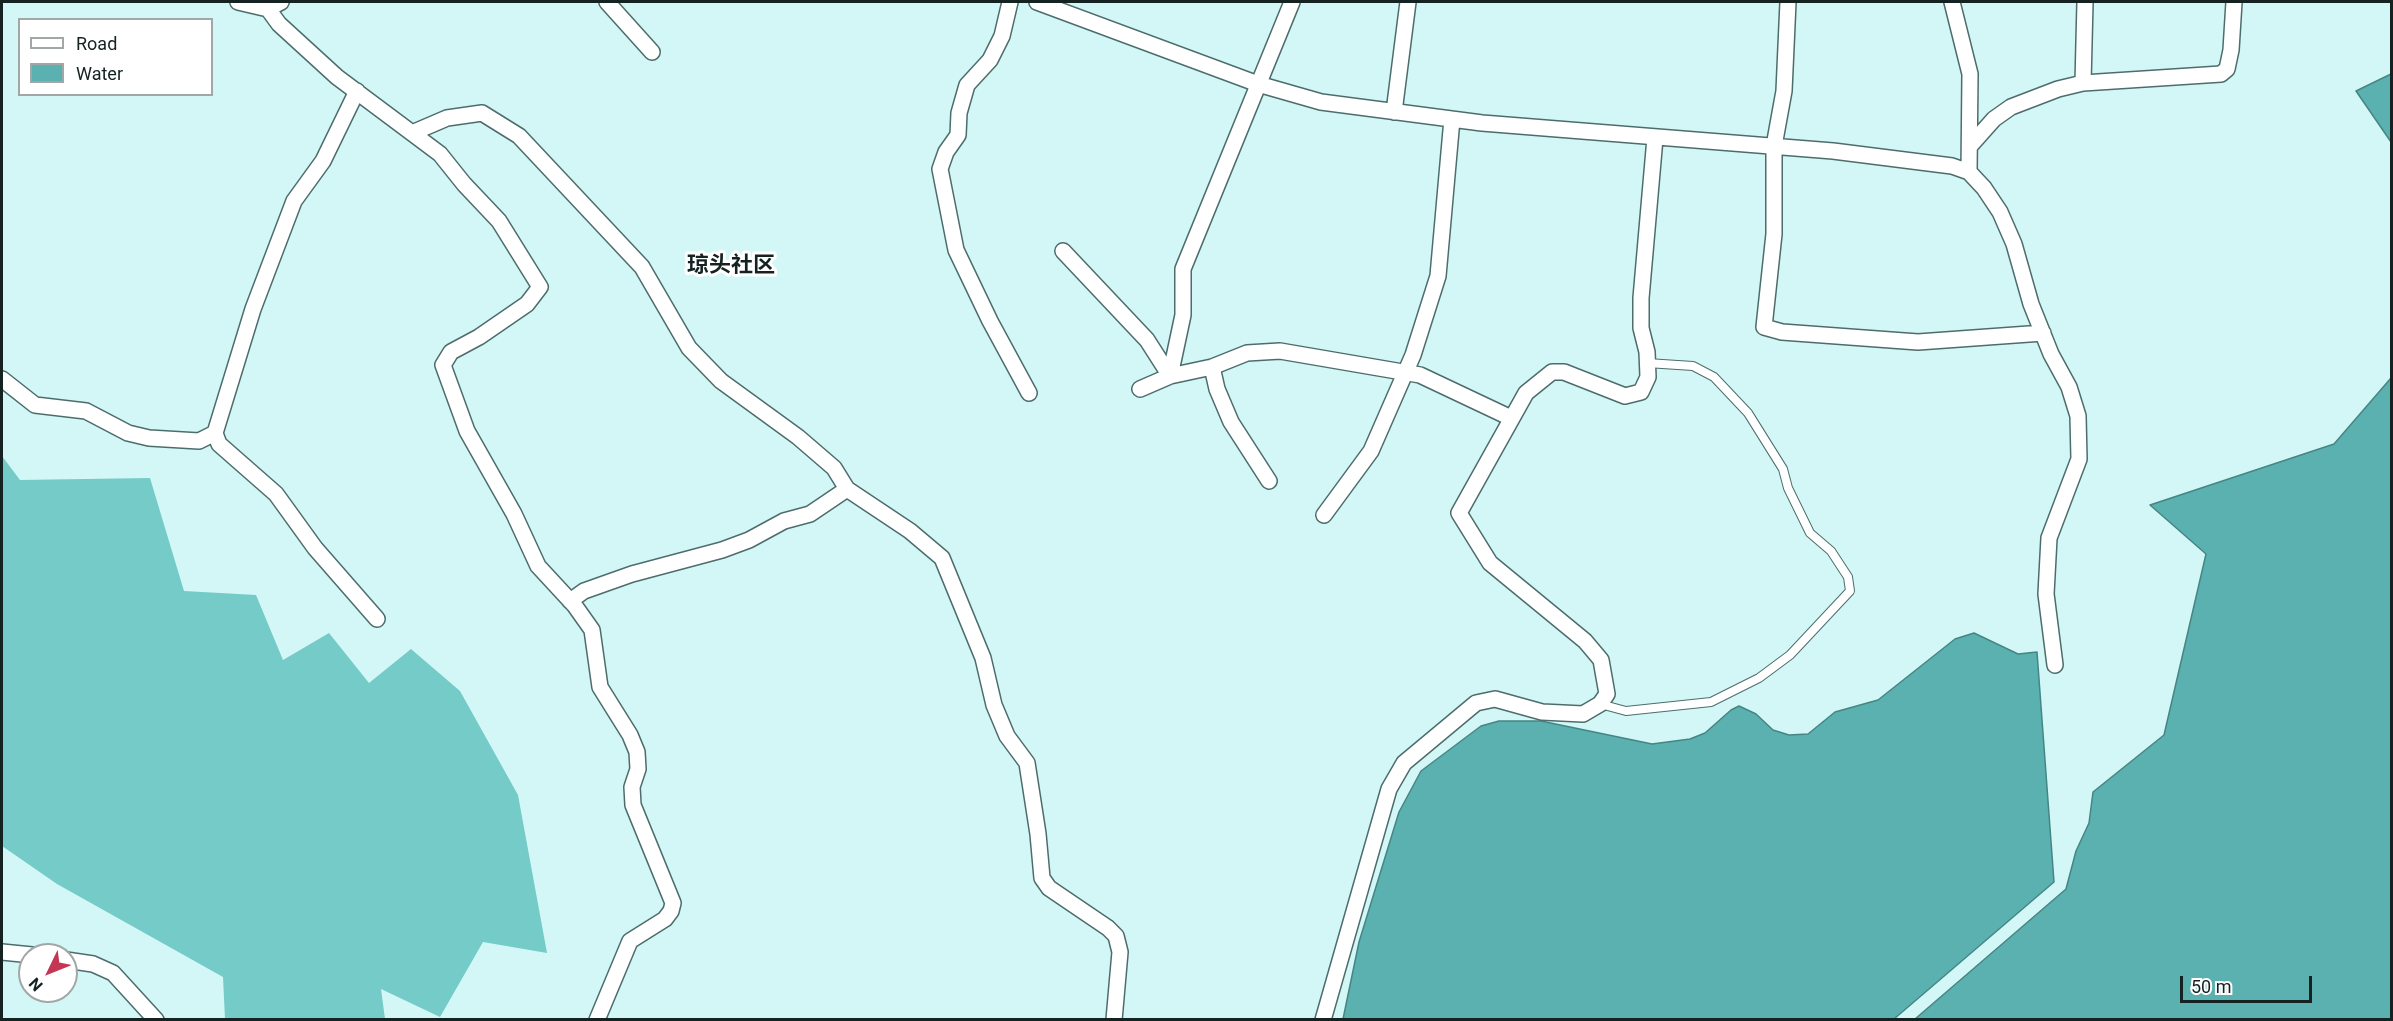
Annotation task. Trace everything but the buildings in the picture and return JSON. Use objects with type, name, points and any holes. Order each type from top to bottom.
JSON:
[{"type":"street","points":[[238,2],[274,5],[279,24],[357,91],[440,154],[464,184],[499,221],[540,287],[527,304],[479,337],[451,352],[443,365],[467,431],[514,513],[538,566],[592,630],[600,687],[630,735],[637,752],[638,769],[632,787],[633,805],[673,903],[665,919],[630,941],[597,1020]]},
{"type":"street","points":[[608,2],[652,52]]},
{"type":"street","points":[[1010,2],[1002,36],[990,60],[967,85],[960,113],[958,135],[946,152],[940,169],[956,250],[990,321],[1029,393]]},
{"type":"street","points":[[1037,2],[1258,84],[1321,102],[1452,119],[1655,138],[1774,146],[1926,162],[1952,166],[1969,172],[1984,188],[2000,212],[2014,244],[2031,304],[2069,387],[2078,416],[2079,459],[2049,538],[2046,594],[2055,665]]},
{"type":"street","points":[[1170,376],[1183,315],[1183,269],[1292,2]]},
{"type":"street","points":[[1394,112],[1408,2]]},
{"type":"street","points":[[1788,2],[1784,91],[1774,146],[1774,234],[1764,327],[1782,332],[1917,342],[2043,333]]},
{"type":"street","points":[[1952,2],[1970,74],[1969,172]]},
{"type":"street","points":[[2084,83],[2085,2]]},
{"type":"street","points":[[1970,146],[1994,119],[2030,98],[2084,83],[2221,74],[2227,69],[2231,50],[2234,2]]},
{"type":"street","points":[[357,91],[322,161],[294,201],[253,309],[215,433],[219,444],[276,494],[315,548],[377,619]]},
{"type":"street","points":[[412,133],[447,118],[482,113],[519,136],[642,267],[689,348],[721,381],[798,437],[834,468],[847,489],[910,531],[942,558],[983,658],[994,705],[1008,736],[1027,763],[1042,878],[1049,888],[1108,928],[1116,936],[1120,952],[1114,1020]]},
{"type":"street","points":[[1324,515],[1371,451],[1405,374],[1438,276],[1452,119]]},
{"type":"street","points":[[1323,1020],[1389,789],[1404,763],[1476,703],[1494,699],[1564,715],[1583,714],[1600,704],[1606,694],[1601,660],[1586,641],[1490,563],[1459,513],[1526,393],[1552,372],[1571,374],[1625,396],[1641,392],[1648,377],[1641,328],[1641,298],[1655,138]]},
{"type":"street","points":[[1063,251],[1147,340],[1170,376]]},
{"type":"street","points":[[1140,389],[1170,376],[1212,367],[1247,353],[1280,351],[1429,378],[1510,418]]},
{"type":"street","points":[[1212,367],[1216,389],[1231,422],[1269,481]]},
{"type":"street","points":[[2,379],[35,405],[86,411],[128,433],[180,441],[199,441],[215,433]]},
{"type":"street","points":[[570,602],[584,591],[632,574],[722,550],[749,540],[784,521],[810,514],[847,489]]},
{"type":"street","points":[[2,951],[18,953]]},
{"type":"street","points":[[78,962],[93,964],[113,973],[156,1020]]},
{"type":"lane","points":[[1600,704],[1626,711],[1711,702],[1759,678],[1790,655],[1850,591],[1848,577],[1831,551],[1810,533],[1788,488],[1783,469],[1748,412],[1714,377],[1693,366],[1647,363]]},
{"type":"shaded area","points":[[2,456],[20,480],[150,478],[184,591],[256,595],[283,660],[329,633],[369,683],[411,649],[460,691],[518,795],[547,953],[483,942],[440,1017],[381,989],[385,1019],[225,1019],[223,977],[57,884],[2,846]]},
{"type":"water","points":[[2391,74],[2391,142],[2356,91]]},
{"type":"water","points":[[2391,378],[2391,1019],[1915,1019],[2066,889],[2076,851],[2089,823],[2093,792],[2164,735],[2206,554],[2150,505],[2334,444]]},
{"type":"water","points":[[1974,633],[2018,654],[2037,652],[2054,882],[1894,1019],[1343,1019],[1359,942],[1399,812],[1421,771],[1481,726],[1499,721],[1541,721],[1652,744],[1690,739],[1705,733],[1731,710],[1739,706],[1756,714],[1773,730],[1789,735],[1808,734],[1835,712],[1878,700],[1955,639]]},
{"type":"district","name":"琼头社区","points":[[731,266]]}]
